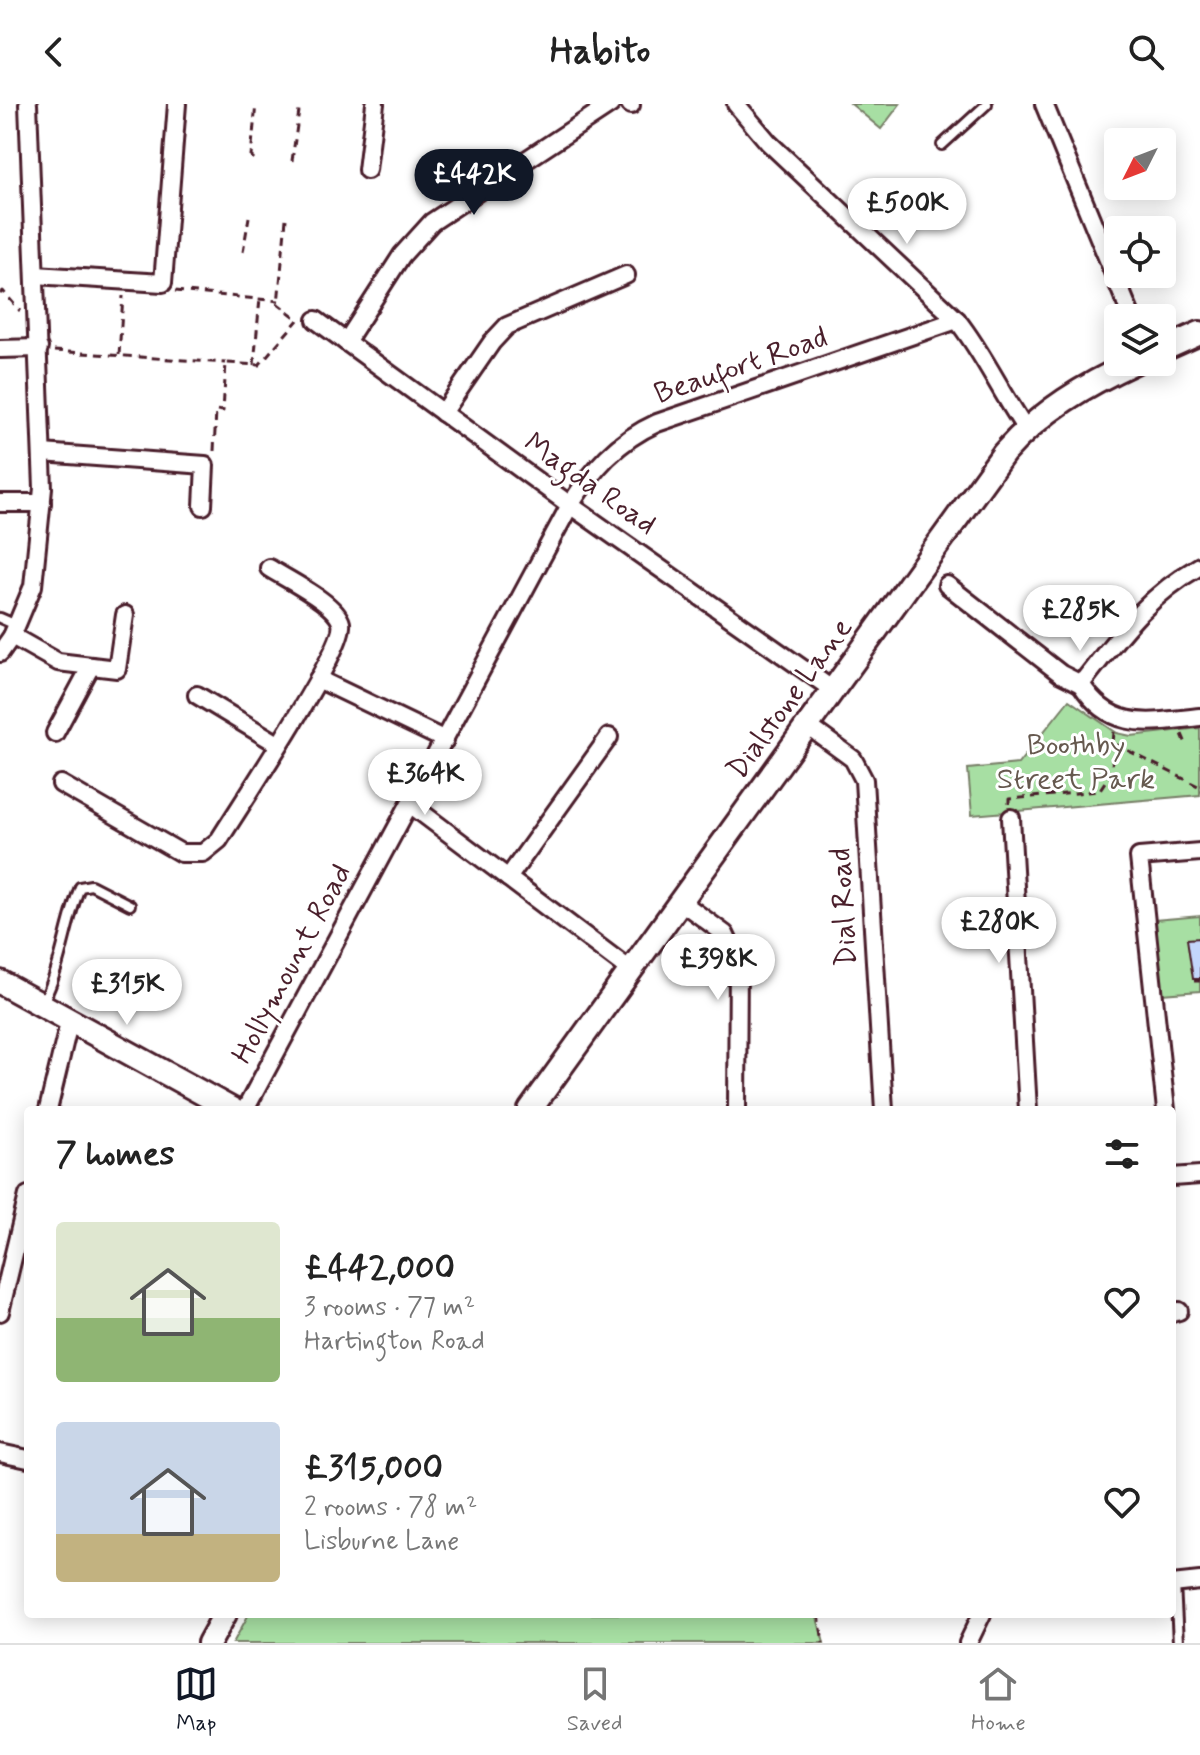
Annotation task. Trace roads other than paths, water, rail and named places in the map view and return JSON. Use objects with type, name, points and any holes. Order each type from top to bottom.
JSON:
[{"type":"street","points":[[0,653],[14,631],[33,586],[42,503],[39,349],[28,104]]},
{"type":"street","points":[[35,275],[163,283],[177,104]]},
{"type":"street","points":[[367,170],[375,104]]},
{"type":"street","points":[[346,342],[402,255],[432,222],[611,104]]},
{"type":"street","points":[[736,104],[769,143],[957,320],[975,343],[1000,391],[1026,429]]},
{"type":"street","points":[[1044,104],[1126,304]]},
{"type":"street","points":[[443,413],[492,342],[507,326],[626,275]]},
{"type":"street","name":"Magda Road","points":[[316,320],[570,505],[833,690]]},
{"type":"street","name":"Beaufort Road","points":[[570,505],[588,477],[631,435],[957,320]]},
{"type":"street","points":[[1176,344],[1200,333]]},
{"type":"street","points":[[0,349],[39,349]]},
{"type":"street","name":"Dialstone Lane","points":[[533,1106],[1026,429],[1067,397],[1108,376]]},
{"type":"street","points":[[42,453],[205,465],[203,506]]},
{"type":"street","points":[[0,503],[42,503]]},
{"type":"street","name":"Hollymount Road","points":[[247,1106],[570,505]]},
{"type":"street","points":[[1081,684],[1132,617],[1175,580],[1200,566]]},
{"type":"street","points":[[61,784],[79,800],[181,853],[203,853],[219,840],[339,641],[341,620],[325,603],[269,568]]},
{"type":"street","points":[[947,585],[1061,674],[1081,684],[1099,705],[1122,720],[1200,717]]},
{"type":"street","points":[[14,631],[58,662],[117,669],[125,615]]},
{"type":"street","points":[[55,733],[91,666]]},
{"type":"street","points":[[318,679],[445,740]]},
{"type":"street","points":[[197,694],[278,744]]},
{"type":"street","name":"Dial Road","points":[[808,726],[853,759],[864,780],[884,1106]]},
{"type":"street","points":[[508,878],[609,737]]},
{"type":"street","points":[[410,804],[630,970]]},
{"type":"street","points":[[1011,818],[1028,1106]]},
{"type":"street","points":[[1166,1106],[1139,857],[1200,852]]},
{"type":"street","points":[[680,901],[725,934],[738,962],[737,1106]]},
{"type":"street","points":[[0,982],[69,1023],[225,1106]]},
{"type":"street","points":[[49,1106],[69,1023]]},
{"type":"street","points":[[1176,1177],[1200,1175]]},
{"type":"street","points":[[0,1312],[24,1212]]},
{"type":"street","points":[[0,1453],[24,1458]]},
{"type":"street","points":[[1176,1584],[1200,1581]]},
{"type":"street","points":[[209,1643],[223,1618]]},
{"type":"street","points":[[968,1643],[980,1618]]},
{"type":"lane","points":[[942,145],[987,104]]},
{"type":"lane","points":[[0,618],[14,631]]},
{"type":"lane","points":[[41,1006],[52,986],[68,915],[80,887],[91,885],[130,905]]},
{"type":"lane","points":[[1176,1618],[1178,1643]]},
{"type":"park label","name":"Boothby Street Park","points":[[1076,762]]}]
